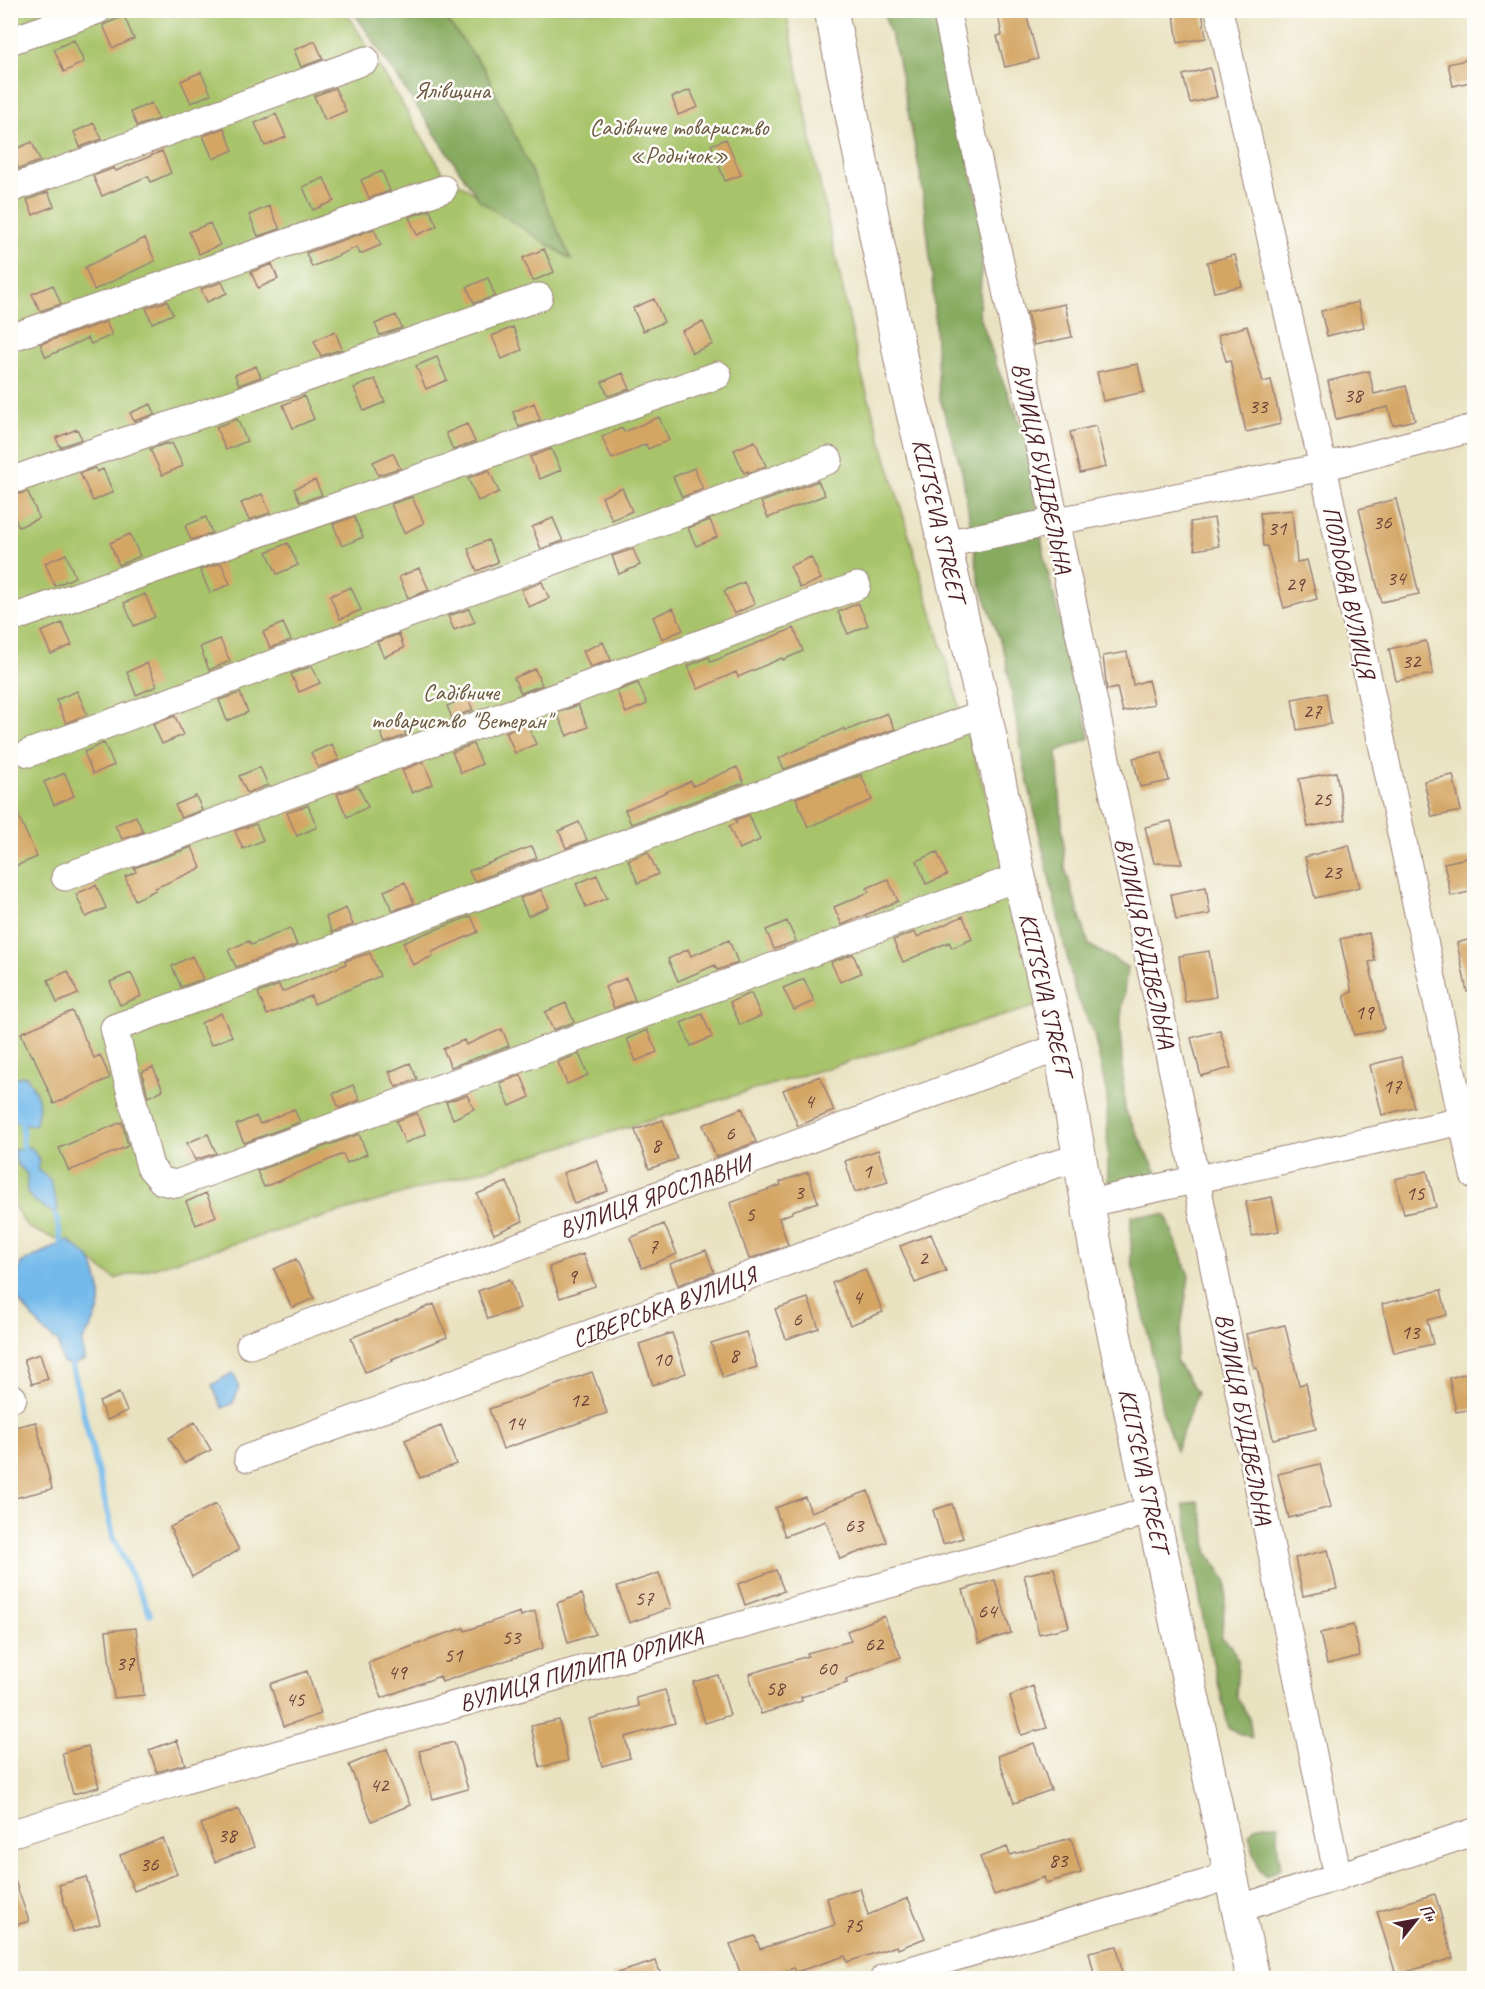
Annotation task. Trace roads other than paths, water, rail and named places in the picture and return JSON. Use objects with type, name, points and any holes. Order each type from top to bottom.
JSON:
[{"type":"main road","name":"KILTSEVA STREET","points":[[831,10],[904,375],[985,713],[1019,877],[1060,1047],[1096,1250],[1253,1978]]},
{"type":"street","points":[[10,41],[98,10]]},
{"type":"street","name":"ВУЛИЦЯ БУДІВЕЛЬНА","points":[[946,10],[1196,1180],[1338,1877]]},
{"type":"street","name":"ПОЛЬОВА ВУЛИЦЯ","points":[[1220,10],[1323,467],[1474,1175]]},
{"type":"street","points":[[10,189],[366,60]]},
{"type":"street","points":[[10,338],[442,189]]},
{"type":"street","points":[[10,481],[539,297]]},
{"type":"street","points":[[10,620],[718,375]]},
{"type":"street","points":[[945,544],[1323,467],[1474,428]]},
{"type":"street","points":[[29,753],[829,460]]},
{"type":"street","points":[[64,877],[857,586]]},
{"type":"street","points":[[985,713],[114,1028],[150,1167],[162,1181],[176,1184],[1019,877]]},
{"type":"street","name":"ВУЛИЦЯ ЯРОСЛАВНИ","points":[[250,1345],[1060,1047]]},
{"type":"street","points":[[1089,1203],[1462,1121]]},
{"type":"street","name":"СІВЕРСЬКА ВУЛИЦЯ","points":[[248,1458],[1050,1166],[1081,1157]]},
{"type":"street","name":"ВУЛИЦЯ ПИЛИПА ОРЛИКА","points":[[10,1834],[196,1776],[1115,1521],[1153,1508]]},
{"type":"street","points":[[1238,1909],[1474,1832]]},
{"type":"street","points":[[884,1978],[1207,1883],[1230,1873]]},
{"type":"water","points":[[26,1076],[34,1088],[39,1104],[35,1125],[11,1120],[11,1078]]},
{"type":"water","points":[[28,1147],[33,1149],[39,1161],[38,1169],[50,1180],[58,1208],[56,1215],[27,1193],[27,1174],[17,1164],[13,1150]]},
{"type":"water","points":[[69,1240],[91,1261],[100,1287],[98,1311],[82,1342],[84,1360],[72,1366],[62,1362],[58,1342],[46,1333],[12,1293],[21,1263]]},
{"type":"water","points":[[232,1373],[238,1385],[238,1391],[232,1404],[222,1408],[212,1385]]},
{"type":"waterway","points":[[22,1124],[23,1148]]},
{"type":"waterway","points":[[56,1215],[62,1244]]},
{"type":"waterway","points":[[72,1366],[114,1539],[150,1614]]},
{"type":"park label","name":"Ялівщина","points":[[452,90]]},
{"type":"park label","name":"Садівниче товариство «Роднічок»","points":[[679,141]]},
{"type":"park label","name":"Садівниче товариство \"Ветеран\"","points":[[461,706]]}]
